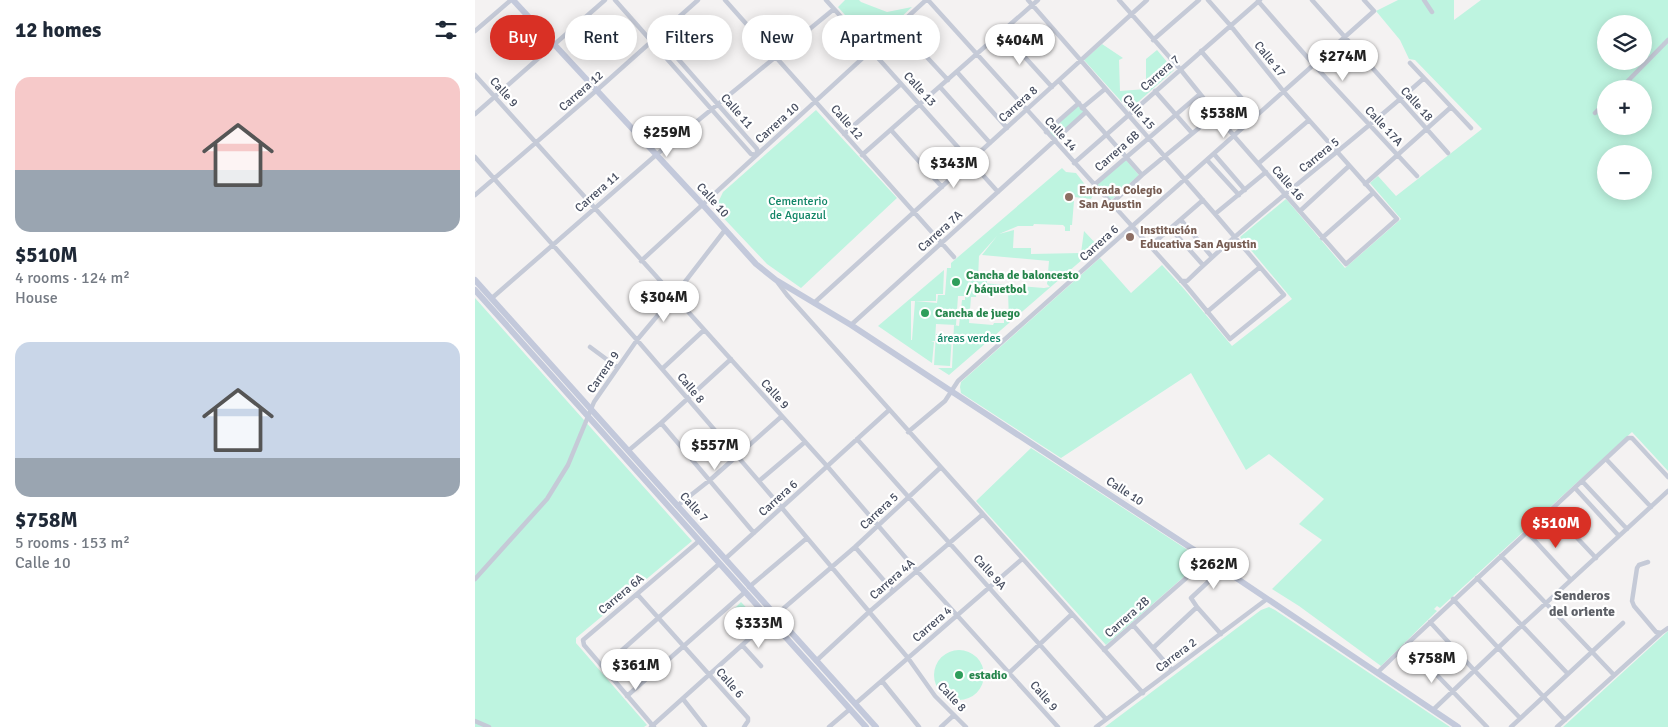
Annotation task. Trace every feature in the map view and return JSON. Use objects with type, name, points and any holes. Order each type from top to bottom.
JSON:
[{"type":"street","points":[[475,31],[512,0]]},
{"type":"street","name":"Calle 10","points":[[512,0],[526,15]]},
{"type":"street","points":[[555,44],[605,0]]},
{"type":"street","name":"Calle 11","points":[[615,0],[647,35]]},
{"type":"street","name":"Carrera 12","points":[[682,15],[699,0]]},
{"type":"street","name":"Calle 12","points":[[725,0],[742,19]]},
{"type":"street","name":"Calle 13","points":[[826,0],[839,15]]},
{"type":"street","name":"Carrera 10","points":[[910,15],[927,0]]},
{"type":"street","name":"Calle 14","points":[[927,0],[1207,312]]},
{"type":"street","name":"Calle 15","points":[[1028,0],[1284,295],[1230,339],[1207,312]]},
{"type":"street","points":[[862,155],[1039,0]]},
{"type":"street","name":"Calle 16","points":[[1119,0],[1346,264]]},
{"type":"street","name":"Carrera 8","points":[[814,304],[1147,0]]},
{"type":"street","points":[[1153,40],[1199,0]]},
{"type":"street","name":"Calle 17","points":[[1207,0],[1230,25],[1284,92],[1397,219],[1346,264]]},
{"type":"street","name":"Calle 18","points":[[1312,0],[1448,153]]},
{"type":"street","name":"Carrera 6","points":[[908,432],[945,401],[959,381],[1374,11],[1364,0]]},
{"type":"street","points":[[1424,0],[1432,12]]},
{"type":"street","name":"Carrera 7","points":[[1074,163],[1258,1]]},
{"type":"street","name":"Calle 17A","points":[[1258,1],[1314,65],[1417,176]]},
{"type":"street","name":"Carrera 11","points":[[812,27],[834,9]]},
{"type":"street","points":[[1002,32],[1052,87]]},
{"type":"street","points":[[1628,80],[1668,40]]},
{"type":"street","name":"Carrera 12","points":[[475,195],[647,45]]},
{"type":"street","name":"Calle 10","points":[[555,46],[756,264],[776,280],[851,325],[1208,559],[1458,727]]},
{"type":"street","points":[[1201,51],[1257,116]]},
{"type":"street","points":[[475,114],[537,60]]},
{"type":"street","name":"Calle 11","points":[[669,60],[751,154],[757,155],[757,149],[679,60]]},
{"type":"street","name":"Carrera 11","points":[[491,298],[655,155],[772,60]]},
{"type":"street","name":"Calle 12","points":[[779,60],[954,257]]},
{"type":"street","name":"Carrera 10","points":[[641,261],[860,60]]},
{"type":"street","name":"Calle 13","points":[[880,60],[998,192]]},
{"type":"street","points":[[929,60],[948,80]]},
{"type":"street","points":[[1410,63],[1450,108],[1471,128]]},
{"type":"street","points":[[957,72],[1007,128]]},
{"type":"street","name":"Calle 9","points":[[475,75],[827,466],[917,571],[1059,727]]},
{"type":"street","name":"Carrera 5","points":[[1179,280],[1187,281],[1235,237],[1370,126],[1423,79]]},
{"type":"street","points":[[1059,81],[1142,175]]},
{"type":"street","points":[[844,134],[901,84]]},
{"type":"street","points":[[940,87],[990,143]]},
{"type":"street","points":[[1046,132],[1105,89]]},
{"type":"street","points":[[1155,91],[1192,133]]},
{"type":"street","name":"Carrera 6B","points":[[1094,185],[1125,156],[1200,94]]},
{"type":"street","points":[[1365,184],[1450,108]]},
{"type":"street","name":"Carrera 7A","points":[[851,325],[1086,112]]},
{"type":"street","points":[[1111,204],[1142,175],[1216,114]]},
{"type":"street","points":[[1259,164],[1309,120]]},
{"type":"street","points":[[891,130],[942,187]]},
{"type":"street","points":[[1214,154],[1245,190]]},
{"type":"street","name":"Calle 8","points":[[475,157],[782,508],[909,658],[935,696],[966,727]]},
{"type":"street","points":[[1207,160],[1239,195]]},
{"type":"street","points":[[1300,211],[1349,166]]},
{"type":"street","points":[[1215,214],[1266,172]]},
{"type":"street","points":[[1322,238],[1373,193]]},
{"type":"street","points":[[1149,247],[1203,200]]},
{"type":"street","points":[[1181,220],[1212,257]]},
{"type":"street","points":[[1171,228],[1203,265]]},
{"type":"street","name":"Carrera 9","points":[[475,579],[547,499],[567,465],[587,415],[617,367],[725,230]]},
{"type":"street","points":[[1207,312],[1260,267]]},
{"type":"street","name":"Calle 7","points":[[475,280],[725,559],[747,590]]},
{"type":"street","name":"Calle 10","points":[[776,280],[888,411],[1143,693]]},
{"type":"street","name":"Calle 7","points":[[475,290],[719,564],[747,590],[853,707],[876,727]]},
{"type":"street","points":[[662,369],[704,330]]},
{"type":"street","points":[[590,347],[617,367]]},
{"type":"street","points":[[628,450],[661,423],[731,359]]},
{"type":"street","name":"Carrera 6","points":[[725,559],[888,411]]},
{"type":"street","points":[[677,506],[710,480],[782,416]]},
{"type":"street","points":[[661,423],[754,533]]},
{"type":"street","points":[[1377,673],[1453,599],[1628,438],[1632,438],[1668,477]]},
{"type":"street","name":"Calle 9A","points":[[857,439],[910,496],[949,543],[1106,719]]},
{"type":"street","points":[[759,482],[805,442]]},
{"type":"street","points":[[1606,459],[1651,506]]},
{"type":"street","name":"Carrera 5","points":[[830,567],[879,526],[940,468]]},
{"type":"street","points":[[1582,481],[1627,529]]},
{"type":"street","points":[[1575,488],[1619,536]]},
{"type":"street","points":[[1433,710],[1497,648],[1668,491]]},
{"type":"street","points":[[1551,510],[1596,558]]},
{"type":"street","name":"Carrera 4A","points":[[815,661],[982,515]]},
{"type":"street","points":[[1527,532],[1571,580]]},
{"type":"street","points":[[627,696],[807,538]]},
{"type":"street","name":"Carrera 6A","points":[[603,667],[584,645],[583,640],[699,541]]},
{"type":"street","points":[[855,547],[893,591]]},
{"type":"street","points":[[1501,556],[1614,675]]},
{"type":"street","name":"Carrera 4","points":[[829,727],[1022,559]]},
{"type":"street","name":"Carrera 2B","points":[[1105,650],[1208,559]]},
{"type":"street","points":[[1647,562],[1638,566],[1632,601],[1634,606],[1657,632],[1661,632]]},
{"type":"street","points":[[719,564],[603,667],[653,726],[830,567]]},
{"type":"street","points":[[1221,634],[1197,607],[1192,600],[1192,595],[1222,569]]},
{"type":"street","points":[[1477,578],[1568,674]]},
{"type":"street","name":"Calle 6","points":[[637,594],[747,718],[748,721],[744,727]]},
{"type":"street","name":"Carrera 2","points":[[1096,727],[1267,599]]},
{"type":"street","points":[[1453,599],[1565,720]]},
{"type":"street","points":[[1153,648],[1197,607]]},
{"type":"street","points":[[1010,672],[1072,614]]},
{"type":"street","name":"Calle 7","points":[[772,618],[815,661],[853,707],[866,727]]},
{"type":"street","points":[[1430,622],[1520,718]]},
{"type":"street","points":[[1511,727],[1623,623]]},
{"type":"street","points":[[1133,625],[1172,670]]},
{"type":"street","points":[[1557,727],[1661,632],[1668,628]]},
{"type":"street","points":[[1407,644],[1487,727]]},
{"type":"street","points":[[742,645],[761,666]]},
{"type":"street","points":[[882,681],[919,727]]},
{"type":"street","points":[[683,699],[705,727]]},
{"type":"street","points":[[941,727],[954,715]]},
{"type":"street","points":[[475,722],[489,727]]},
{"type":"green space","points":[[845,0],[859,0],[887,12],[912,7],[903,15],[845,15],[838,7]]},
{"type":"green space","points":[[1398,0],[1454,0],[1454,20],[1481,0],[1668,0],[1668,471],[1632,432],[1440,608],[1437,606],[1434,609],[1437,611],[1381,666],[1299,606],[1272,589],[1322,540],[1299,524],[1324,499],[1269,454],[1246,470],[1191,373],[1061,458],[961,393],[960,387],[961,382],[1100,258],[1131,293],[1162,265],[1232,346],[1292,299],[1240,237],[1286,199],[1345,268],[1401,219],[1370,183],[1378,176],[1396,196],[1482,129],[1415,60],[1409,59],[1400,40],[1376,11]]},
{"type":"green space","points":[[1102,44],[1123,58],[1119,60],[1120,91],[1146,89],[1146,59],[1157,50],[1174,70],[1129,110],[1084,60]]},
{"type":"green space","points":[[1079,105],[1085,112],[1054,139],[1048,132]]},
{"type":"green space","name":"Cementerio de Aguazul","points":[[816,110],[897,198],[801,288],[767,264],[715,209],[723,192]]},
{"type":"green space","points":[[1125,159],[1139,175],[1110,201],[1097,184]]},
{"type":"green space","name":"áreas verdes","points":[[1062,168],[1066,172],[1076,173],[1093,195],[1091,199],[1065,196],[1065,201],[1074,201],[1070,231],[1065,231],[1063,225],[1034,224],[1033,226],[1018,226],[999,234],[1014,230],[1013,248],[1031,248],[1031,254],[1081,253],[1084,231],[1098,246],[949,375],[938,368],[952,368],[954,325],[959,326],[962,300],[965,300],[965,296],[958,296],[956,325],[936,324],[935,341],[931,341],[934,342],[932,363],[878,326],[944,270],[943,294],[936,294],[936,301],[915,301],[937,303],[938,295],[945,295],[947,268],[951,268],[951,263]],"holes":[[[997,236],[982,255],[1049,261],[1047,284],[1050,287],[981,283],[987,283],[987,280],[978,279],[979,256]],[[977,289],[1008,292],[1009,320],[1004,319],[1004,323],[994,323],[993,325],[969,323],[971,297],[976,297]],[[911,301],[915,301],[912,340]]]},
{"type":"green space","points":[[475,298],[692,541],[576,638],[576,643],[647,725],[644,727],[475,727]]},
{"type":"green space","points":[[936,334],[952,335],[950,366],[934,365]]},
{"type":"green space","points":[[1031,448],[1203,560],[1106,645],[976,501]]},
{"type":"green space","points":[[741,602],[757,619],[748,627],[733,610]]},
{"type":"green space","points":[[1269,607],[1450,727],[1105,727],[1261,610]]},
{"type":"green space","points":[[1668,631],[1668,727],[1563,727]]},
{"type":"green space","name":"estadio","points":[[959,650],[973,654],[980,661],[984,675],[980,689],[973,696],[959,700],[945,696],[938,689],[934,675],[938,661],[945,654]]},
{"type":"place","name":"Entrada Colegio San Agustin","points":[[1069,197]]},
{"type":"place","name":"Institución Educativa San Agustin","points":[[1130,237]]},
{"type":"place","name":"Cancha de baloncesto / báquetbol","points":[[956,282]]},
{"type":"place","name":"Cancha de juego","points":[[925,313]]},
{"type":"place","name":"estadio","points":[[959,675]]},
{"type":"district","name":"Senderos del oriente","points":[[1582,604]]}]
